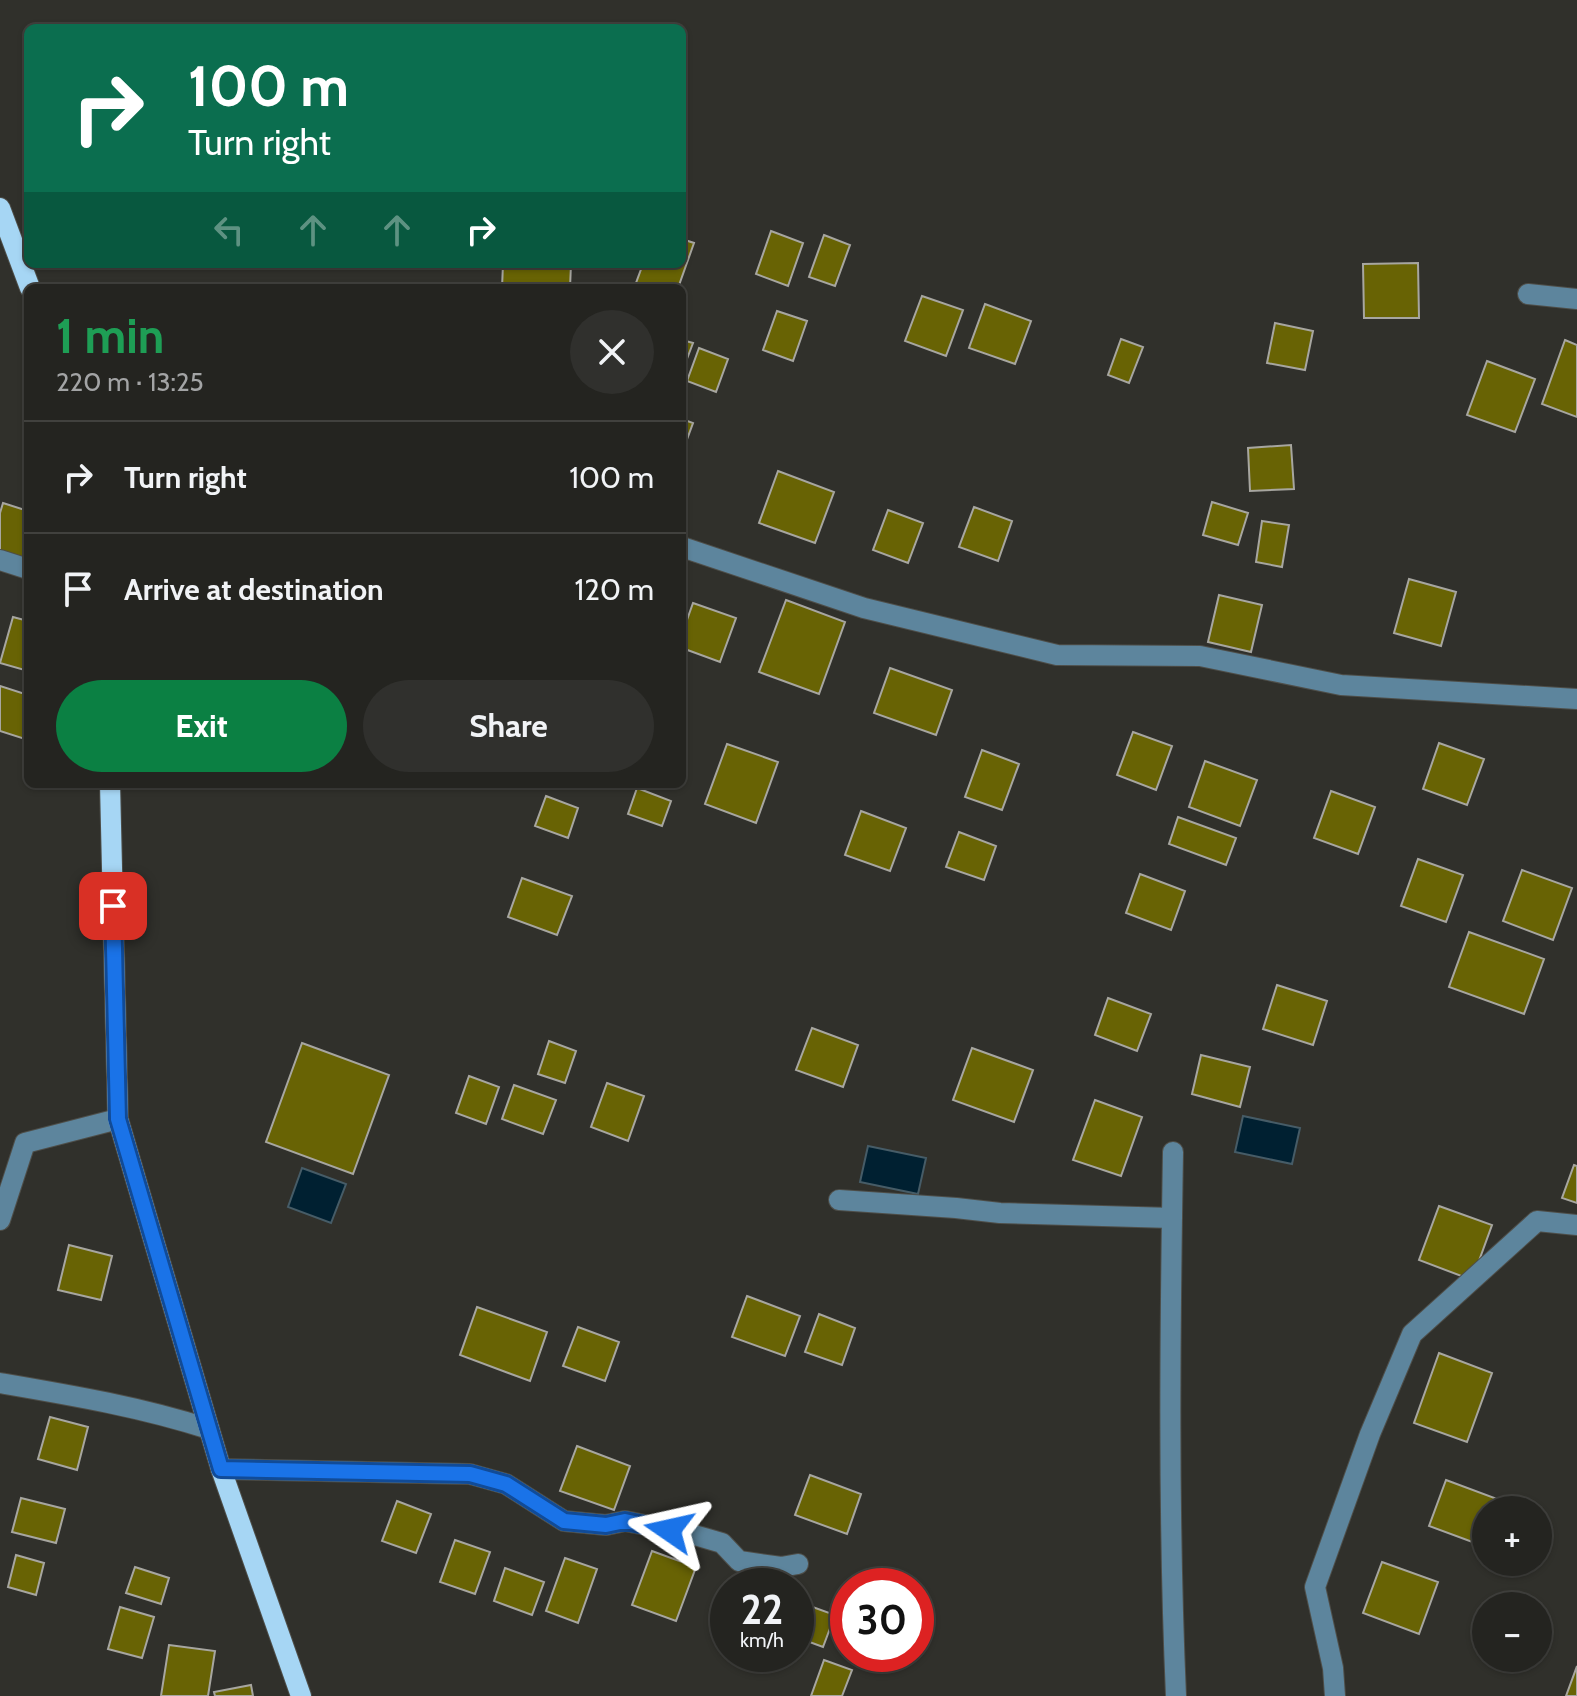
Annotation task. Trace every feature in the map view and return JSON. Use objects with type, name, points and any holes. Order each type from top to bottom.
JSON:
[{"type":"main road","points":[[0,208],[28,284]]},
{"type":"main road","points":[[110,788],[118,1119],[221,1469],[301,1696]]},
{"type":"street","points":[[1528,294],[1577,299]]},
{"type":"street","points":[[686,548],[864,608],[1057,655],[1200,656],[1341,685],[1577,699]]},
{"type":"street","points":[[0,560],[24,568]]},
{"type":"street","points":[[0,1220],[25,1143],[118,1119]]},
{"type":"street","points":[[1173,1152],[1171,1577],[1176,1696]]},
{"type":"street","points":[[839,1200],[1000,1213],[1172,1218]]},
{"type":"street","points":[[1335,1696],[1333,1668],[1315,1587],[1370,1434],[1412,1334],[1537,1221],[1577,1225]]},
{"type":"street","points":[[0,1383],[81,1397],[209,1429]]},
{"type":"street","points":[[221,1469],[470,1474],[506,1484],[564,1521],[606,1525],[625,1521],[722,1543],[739,1561],[781,1567],[798,1564]]},
{"type":"water","points":[[1243,1116],[1300,1128],[1292,1164],[1235,1152]]},
{"type":"water","points":[[868,1146],[926,1158],[918,1194],[860,1182]]},
{"type":"water","points":[[302,1168],[346,1184],[331,1223],[288,1207]]},
{"type":"building","points":[[771,231],[803,243],[788,286],[756,274]]},
{"type":"building","points":[[824,235],[850,245],[835,286],[809,277]]},
{"type":"building","points":[[686,240],[694,243],[686,266]]},
{"type":"building","points":[[1418,263],[1419,318],[1364,318],[1363,264]]},
{"type":"building","points":[[503,268],[571,268],[570,284],[502,284]]},
{"type":"building","points":[[642,268],[685,268],[679,284],[636,283]]},
{"type":"building","points":[[922,296],[963,310],[946,356],[905,341]]},
{"type":"building","points":[[985,304],[1031,321],[1015,364],[969,348]]},
{"type":"building","points":[[777,311],[807,321],[793,361],[763,350]]},
{"type":"building","points":[[1275,323],[1313,331],[1305,370],[1267,363]]},
{"type":"building","points":[[1121,339],[1143,347],[1129,383],[1108,375]]},
{"type":"building","points":[[1565,340],[1577,345],[1577,417],[1542,404]]},
{"type":"building","points":[[686,341],[693,343],[686,361]]},
{"type":"building","points":[[699,348],[728,359],[716,392],[687,381]]},
{"type":"building","points":[[1487,361],[1535,379],[1515,432],[1467,415]]},
{"type":"building","points":[[686,420],[693,423],[686,442]]},
{"type":"building","points":[[1291,445],[1294,489],[1250,491],[1248,448]]},
{"type":"building","points":[[778,471],[834,492],[815,543],[759,523]]},
{"type":"building","points":[[1212,502],[1248,513],[1238,545],[1203,535]]},
{"type":"building","points":[[3,503],[24,510],[24,559],[0,552]]},
{"type":"building","points":[[974,507],[1012,521],[998,561],[959,547]]},
{"type":"building","points":[[888,510],[923,523],[908,563],[873,550]]},
{"type":"building","points":[[1262,521],[1289,525],[1282,567],[1256,562]]},
{"type":"building","points":[[1409,579],[1456,592],[1441,646],[1394,633]]},
{"type":"building","points":[[1219,595],[1262,605],[1251,652],[1208,642]]},
{"type":"building","points":[[786,600],[845,622],[819,694],[759,672]]},
{"type":"building","points":[[693,603],[736,618],[720,662],[686,649],[686,623]]},
{"type":"building","points":[[13,617],[24,620],[24,670],[0,663]]},
{"type":"building","points":[[890,668],[952,690],[936,735],[874,713]]},
{"type":"building","points":[[0,686],[24,694],[24,739],[0,731]]},
{"type":"building","points":[[1133,732],[1172,746],[1156,790],[1117,775]]},
{"type":"building","points":[[1439,743],[1484,759],[1467,805],[1423,789]]},
{"type":"building","points":[[727,744],[778,762],[756,823],[705,804]]},
{"type":"building","points":[[982,750],[1019,764],[1002,810],[965,797]]},
{"type":"building","points":[[1205,761],[1257,780],[1240,826],[1189,807]]},
{"type":"building","points":[[637,788],[671,801],[662,826],[628,814]]},
{"type":"building","points":[[1331,791],[1375,807],[1358,854],[1314,838]]},
{"type":"building","points":[[546,796],[578,808],[568,838],[535,826]]},
{"type":"building","points":[[861,811],[906,828],[890,871],[845,855]]},
{"type":"building","points":[[1178,817],[1236,838],[1226,865],[1169,844]]},
{"type":"building","points":[[959,832],[996,846],[984,880],[946,867]]},
{"type":"building","points":[[1418,859],[1463,875],[1446,922],[1401,906]]},
{"type":"building","points":[[1522,870],[1572,888],[1553,940],[1503,921]]},
{"type":"building","points":[[1140,874],[1185,891],[1171,930],[1126,913]]},
{"type":"building","points":[[522,878],[572,896],[557,935],[508,917]]},
{"type":"building","points":[[1469,932],[1544,959],[1524,1014],[1449,987]]},
{"type":"building","points":[[1277,985],[1327,1001],[1313,1045],[1263,1029]]},
{"type":"building","points":[[1108,998],[1151,1014],[1137,1051],[1095,1035]]},
{"type":"building","points":[[812,1028],[858,1045],[843,1087],[796,1070]]},
{"type":"building","points":[[549,1041],[576,1051],[565,1083],[538,1074]]},
{"type":"building","points":[[302,1043],[389,1075],[353,1174],[266,1142]]},
{"type":"building","points":[[972,1048],[1033,1070],[1014,1122],[953,1100]]},
{"type":"building","points":[[1201,1055],[1250,1067],[1240,1107],[1192,1094]]},
{"type":"building","points":[[469,1076],[499,1087],[486,1124],[456,1113]]},
{"type":"building","points":[[607,1083],[644,1096],[628,1141],[591,1127]]},
{"type":"building","points":[[514,1085],[556,1100],[543,1134],[502,1119]]},
{"type":"building","points":[[1095,1100],[1142,1117],[1121,1176],[1073,1160]]},
{"type":"building","points":[[1574,1165],[1577,1166],[1577,1203],[1562,1198]]},
{"type":"building","points":[[1439,1206],[1492,1225],[1472,1280],[1419,1260]]},
{"type":"building","points":[[69,1245],[112,1256],[101,1300],[58,1290]]},
{"type":"building","points":[[747,1296],[800,1316],[785,1356],[732,1337]]},
{"type":"building","points":[[477,1307],[547,1332],[530,1381],[460,1355]]},
{"type":"building","points":[[819,1314],[855,1328],[842,1365],[805,1352]]},
{"type":"building","points":[[578,1327],[619,1342],[605,1381],[563,1366]]},
{"type":"building","points":[[1439,1353],[1492,1373],[1467,1442],[1414,1423]]},
{"type":"building","points":[[50,1417],[88,1427],[77,1470],[38,1459]]},
{"type":"building","points":[[577,1446],[630,1466],[614,1510],[560,1491]]},
{"type":"building","points":[[810,1475],[861,1494],[847,1534],[795,1515]]},
{"type":"building","points":[[1446,1480],[1489,1496],[1472,1496],[1472,1542],[1429,1526]]},
{"type":"building","points":[[21,1498],[65,1509],[56,1543],[12,1532]]},
{"type":"building","points":[[397,1501],[431,1514],[416,1553],[382,1541]]},
{"type":"building","points":[[455,1540],[490,1552],[475,1594],[440,1582]]},
{"type":"building","points":[[652,1551],[696,1567],[676,1621],[632,1605]]},
{"type":"building","points":[[16,1555],[44,1563],[36,1595],[8,1587]]},
{"type":"building","points":[[565,1558],[597,1569],[578,1623],[546,1611]]},
{"type":"building","points":[[1382,1562],[1438,1582],[1419,1634],[1363,1613]]},
{"type":"building","points":[[135,1567],[169,1578],[161,1604],[126,1593]]},
{"type":"building","points":[[505,1568],[544,1582],[532,1615],[494,1601]]},
{"type":"building","points":[[120,1607],[154,1617],[142,1658],[108,1649]]},
{"type":"building","points":[[814,1607],[830,1613],[830,1628],[823,1647],[814,1644]]},
{"type":"building","points":[[169,1645],[215,1651],[208,1696],[161,1696]]},
{"type":"building","points":[[824,1660],[830,1662],[830,1672],[851,1672],[842,1696],[811,1696]]},
{"type":"building","points":[[1577,1666],[1577,1696],[1566,1696]]},
{"type":"building","points":[[251,1685],[253,1696],[215,1696],[214,1692]]},
{"type":"route","points":[[113,906],[118,1119],[221,1469],[470,1474],[506,1484],[564,1521],[606,1525],[625,1521],[669,1530]]}]
